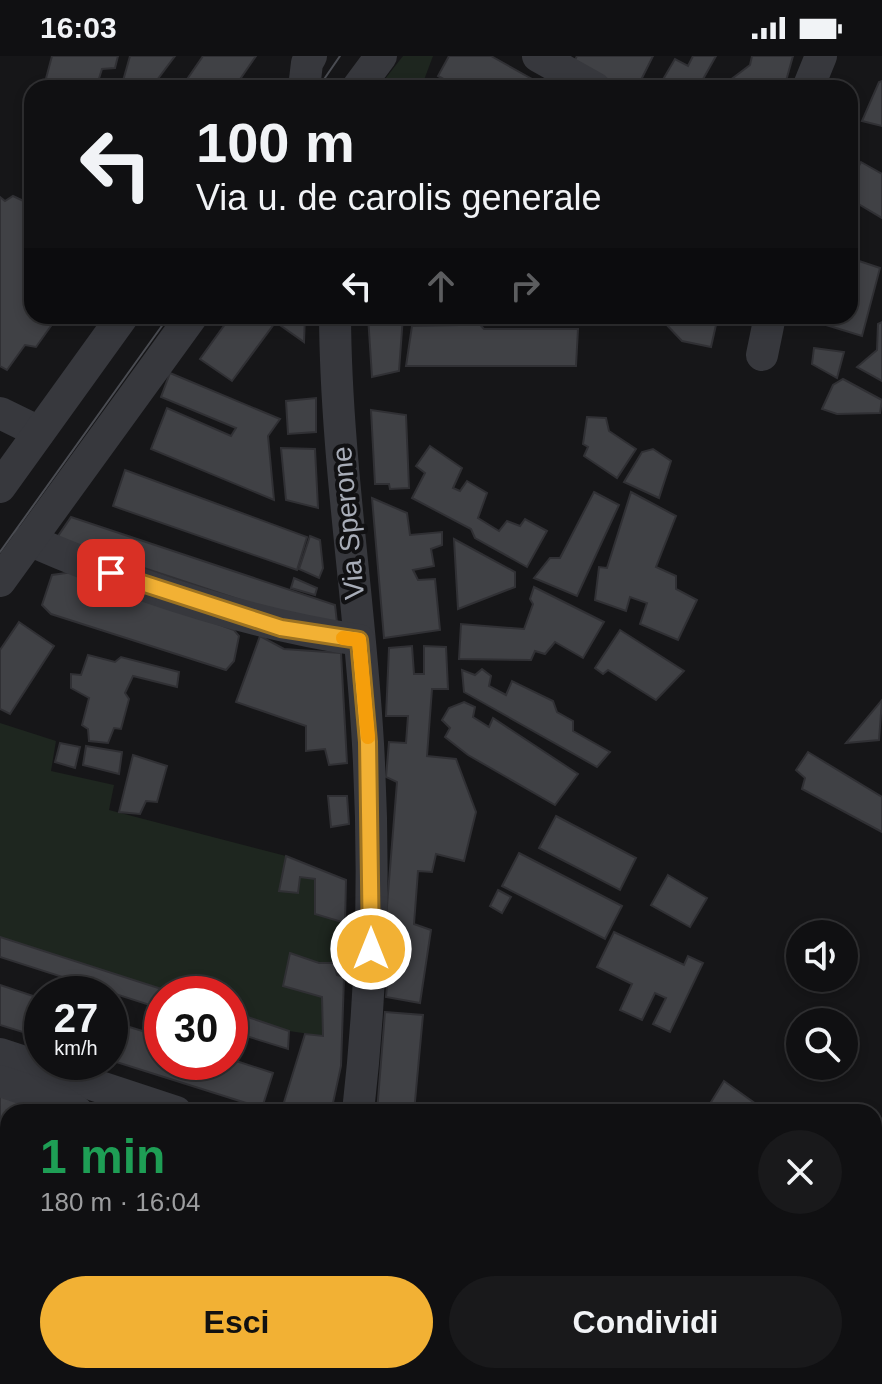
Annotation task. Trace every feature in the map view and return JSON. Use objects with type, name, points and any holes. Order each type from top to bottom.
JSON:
[{"type":"street","points":[[358,80],[360,56]]},
{"type":"street","points":[[364,80],[381,56]]},
{"type":"street","points":[[538,56],[581,80]]},
{"type":"street","points":[[811,80],[821,56]]},
{"type":"street","points":[[0,487],[117,324]]},
{"type":"street","points":[[0,581],[186,324]]},
{"type":"street","name":"Via Sperone","points":[[335,324],[342,474],[368,742],[372,855],[371,949],[359,1104]]},
{"type":"street","points":[[762,355],[768,324]]},
{"type":"street","points":[[0,413],[39,432]]},
{"type":"street","points":[[29,540],[82,563],[281,628],[359,640]]},
{"type":"street","points":[[0,1054],[69,1097]]},
{"type":"street","points":[[0,1081],[69,1097],[119,1104]]},
{"type":"shaded area","points":[[403,56],[433,56],[424,80],[384,80]]},
{"type":"shaded area","points":[[0,723],[56,741],[51,771],[114,785],[109,810],[286,856],[279,891],[298,893],[300,877],[315,879],[315,914],[345,923],[345,962],[319,963],[290,953],[283,986],[322,997],[323,1036],[289,1031],[248,1017],[248,976],[144,976],[144,983],[0,937]]},
{"type":"building","points":[[52,56],[118,56],[115,68],[102,69],[99,80],[46,80]]},
{"type":"building","points":[[130,56],[175,56],[157,80],[123,80]]},
{"type":"building","points":[[203,56],[256,56],[240,80],[186,80]]},
{"type":"building","points":[[449,56],[491,56],[534,80],[445,80],[438,76]]},
{"type":"building","points":[[577,56],[653,56],[641,80],[600,80],[572,65]]},
{"type":"building","points":[[693,56],[716,56],[702,80],[663,80],[675,59],[688,66]]},
{"type":"building","points":[[752,56],[793,56],[786,80],[730,80],[750,65]]},
{"type":"building","points":[[882,81],[882,126],[862,121]]},
{"type":"building","points":[[861,162],[882,174],[882,218],[858,204],[858,167]]},
{"type":"building","points":[[13,196],[24,201],[24,324],[52,324],[36,347],[25,345],[7,370],[0,366],[0,197],[5,201]]},
{"type":"building","points":[[858,261],[880,268],[862,336],[823,324],[858,324]]},
{"type":"building","points":[[882,322],[882,381],[857,367],[877,350],[878,324]]},
{"type":"building","points":[[225,324],[274,324],[232,381],[200,359]]},
{"type":"building","points":[[278,324],[305,324],[304,342]]},
{"type":"building","points":[[369,324],[402,324],[399,371],[372,377]]},
{"type":"building","points":[[480,324],[484,329],[578,329],[576,366],[406,366],[412,326]]},
{"type":"building","points":[[666,324],[716,324],[711,347],[682,341]]},
{"type":"building","points":[[814,348],[844,352],[837,378],[812,364]]},
{"type":"building","points":[[170,373],[280,419],[268,436],[274,500],[151,449],[167,408],[231,436],[236,428],[161,397]]},
{"type":"building","points":[[843,379],[882,400],[880,413],[837,414],[822,409],[833,385]]},
{"type":"building","points":[[316,398],[316,432],[288,434],[286,401]]},
{"type":"building","points":[[371,410],[406,415],[409,488],[390,489],[389,484],[375,484]]},
{"type":"building","points":[[587,417],[606,418],[609,431],[636,449],[617,478],[584,456],[588,447],[583,444]]},
{"type":"building","points":[[430,446],[462,468],[453,488],[460,491],[467,481],[487,493],[478,518],[499,531],[507,521],[520,526],[525,519],[547,531],[527,567],[475,538],[471,529],[412,498],[425,473],[416,466]]},
{"type":"building","points":[[281,448],[315,449],[318,508],[286,500]]},
{"type":"building","points":[[653,449],[671,461],[659,498],[624,482],[642,452]]},
{"type":"building","points":[[125,470],[307,537],[297,570],[113,506]]},
{"type":"building","points":[[594,492],[619,505],[577,596],[534,578],[550,558],[560,558]]},
{"type":"building","points":[[631,492],[676,516],[656,567],[676,576],[676,589],[697,600],[678,640],[640,624],[647,603],[630,597],[626,611],[595,600],[599,567],[607,568]]},
{"type":"building","points":[[372,498],[407,513],[410,535],[442,532],[442,545],[431,549],[434,566],[413,570],[418,580],[435,579],[440,630],[384,638]]},
{"type":"building","points":[[71,517],[335,605],[338,632],[56,539]]},
{"type":"building","points":[[310,536],[320,540],[323,568],[319,578],[299,569]]},
{"type":"building","points":[[454,539],[515,572],[515,587],[458,609]]},
{"type":"building","points":[[73,572],[101,578],[103,588],[120,594],[126,590],[234,630],[239,636],[234,661],[226,670],[51,614],[42,605],[52,575]]},
{"type":"building","points":[[294,578],[317,588],[315,595],[291,588]]},
{"type":"building","points":[[534,587],[604,622],[583,658],[555,642],[545,654],[535,651],[531,660],[459,659],[461,624],[524,629],[533,604],[530,599]]},
{"type":"building","points":[[19,622],[54,646],[10,714],[0,709],[0,650]]},
{"type":"building","points":[[620,630],[684,671],[656,700],[608,670],[603,674],[595,668]]},
{"type":"building","points":[[260,636],[284,649],[341,653],[347,763],[329,765],[325,749],[306,751],[306,726],[236,702]]},
{"type":"building","points":[[412,646],[414,674],[424,674],[424,646],[446,647],[448,689],[432,689],[427,756],[456,759],[476,812],[464,861],[436,854],[432,872],[418,871],[414,924],[431,930],[420,1003],[386,997],[393,917],[386,918],[397,782],[386,777],[389,742],[406,743],[408,716],[386,716],[389,648]]},
{"type":"building","points":[[88,655],[115,662],[121,657],[179,672],[177,687],[133,676],[125,693],[129,699],[121,729],[114,728],[108,743],[89,741],[88,729],[82,725],[89,698],[71,688],[71,674],[81,675]]},
{"type":"building","points":[[482,669],[491,676],[489,686],[506,695],[512,681],[553,701],[557,712],[573,721],[573,731],[610,752],[597,767],[464,692],[462,670],[475,675]]},
{"type":"building","points":[[882,700],[879,740],[846,743]]},
{"type":"building","points":[[464,702],[475,707],[473,717],[489,727],[493,718],[578,774],[555,805],[468,755],[445,737],[450,728],[442,720],[449,708]]},
{"type":"building","points":[[60,743],[80,747],[75,768],[55,762]]},
{"type":"building","points":[[86,746],[122,752],[119,774],[83,765]]},
{"type":"building","points":[[808,752],[882,797],[882,832],[802,789],[805,778],[796,770]]},
{"type":"building","points":[[133,755],[167,766],[157,802],[146,801],[140,814],[119,812]]},
{"type":"building","points":[[328,796],[347,796],[349,824],[331,827]]},
{"type":"building","points":[[556,816],[636,858],[620,890],[539,848]]},
{"type":"building","points":[[519,853],[622,906],[605,939],[502,886]]},
{"type":"building","points":[[286,856],[346,880],[345,923],[315,914],[315,879],[300,877],[298,893],[279,891]]},
{"type":"building","points":[[668,875],[707,898],[690,927],[651,905]]},
{"type":"building","points":[[498,890],[511,897],[502,913],[490,906]]},
{"type":"building","points":[[614,932],[684,965],[688,956],[703,963],[670,1032],[653,1024],[666,998],[655,993],[642,1020],[620,1010],[632,984],[597,967]]},
{"type":"building","points":[[0,937],[121,976],[59,976],[0,957]]},
{"type":"building","points":[[290,953],[319,963],[334,963],[337,975],[344,977],[341,1066],[333,1104],[283,1104],[305,1034],[323,1036],[322,997],[283,986]]},
{"type":"building","points":[[128,978],[144,983],[144,1003],[128,998]]},
{"type":"building","points":[[0,985],[24,993],[24,1032],[0,1025]]},
{"type":"building","points":[[385,1012],[423,1015],[415,1104],[378,1104]]},
{"type":"building","points":[[248,1017],[289,1031],[288,1049],[248,1037]]},
{"type":"building","points":[[128,1027],[144,1031],[144,1071],[128,1066]]},
{"type":"building","points":[[248,1065],[273,1073],[263,1104],[249,1104],[173,1080],[248,1080]]},
{"type":"building","points":[[724,1081],[756,1104],[710,1104]]},
{"type":"building","points":[[0,1089],[28,1098],[26,1104],[0,1104]]},
{"type":"tram line","points":[[324,80],[340,56]]},
{"type":"tram line","points":[[0,552],[163,324]]},
{"type":"slow traffic","points":[[343,638],[359,640],[368,737]]},
{"type":"route","points":[[111,573],[281,628],[359,640],[372,839],[371,949]]}]
